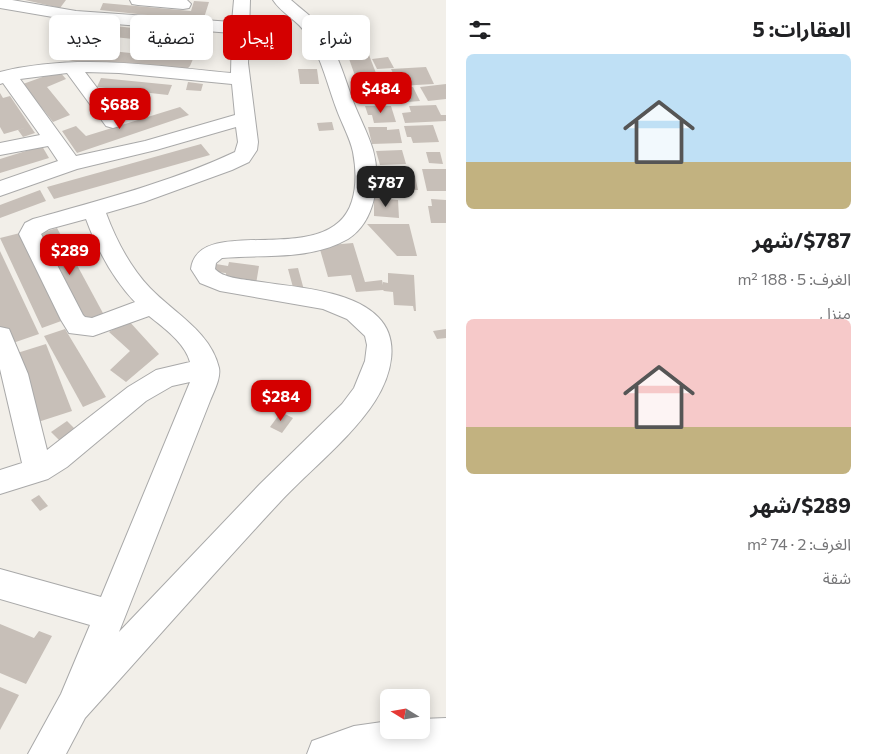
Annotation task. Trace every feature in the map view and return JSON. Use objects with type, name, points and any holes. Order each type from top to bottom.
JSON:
[{"type":"street","points":[[77,15],[88,0]]},
{"type":"street","points":[[138,0],[183,4]]},
{"type":"street","points":[[240,15],[242,0]]},
{"type":"street","points":[[73,706],[270,493],[352,412],[366,393],[378,361],[380,345],[377,333],[370,323],[356,313],[327,301],[228,285],[208,276],[203,269],[204,261],[210,254],[216,251],[286,247],[327,240],[351,226],[358,216],[366,177],[364,153],[360,140],[346,110],[322,43],[310,26],[281,0]]},
{"type":"street","points":[[0,3],[70,15]]},
{"type":"street","points":[[120,19],[223,27]]},
{"type":"street","points":[[152,306],[93,327],[83,327],[73,320],[30,234],[33,228],[41,224],[136,197],[236,161],[242,157],[247,150],[248,142],[240,79],[240,60]]},
{"type":"street","points":[[71,164],[4,77],[47,68],[72,67],[240,79]]},
{"type":"street","points":[[72,67],[113,122]]},
{"type":"street","points":[[0,188],[71,164],[149,146],[246,118]]},
{"type":"street","points":[[46,754],[73,706],[197,401],[206,369],[201,355],[191,340],[152,306],[134,285],[111,251],[94,209]]},
{"type":"street","points":[[0,336],[15,374],[38,470]]},
{"type":"street","points":[[0,482],[38,470],[57,459],[148,386],[165,377],[206,369]]},
{"type":"street","points":[[0,584],[110,615]]},
{"type":"street","points":[[325,754],[345,745],[394,746],[446,736]]},
{"type":"lane","points":[[0,149],[54,140]]},
{"type":"building","points":[[25,0],[66,0],[60,8]]},
{"type":"building","points":[[194,1],[209,2],[205,15],[147,15],[100,10],[103,3],[191,11]]},
{"type":"building","points":[[120,27],[130,28],[130,39],[120,38]]},
{"type":"building","points":[[120,52],[130,53],[130,60],[193,60],[187,69],[102,62],[98,65],[68,60],[120,60]]},
{"type":"building","points":[[388,57],[394,68],[377,69],[372,59]]},
{"type":"building","points":[[370,58],[381,86],[359,87],[349,60],[370,60]]},
{"type":"building","points":[[426,67],[434,84],[399,86],[391,69]]},
{"type":"building","points":[[298,69],[317,69],[319,84],[300,84]]},
{"type":"building","points":[[59,71],[66,79],[47,87],[70,115],[53,122],[23,84]]},
{"type":"building","points":[[101,78],[172,85],[168,95],[97,87]]},
{"type":"building","points":[[188,82],[203,84],[201,91],[186,90]]},
{"type":"building","points":[[446,84],[446,99],[428,101],[420,87]]},
{"type":"building","points":[[413,87],[420,101],[395,103],[390,92],[382,93],[381,89]]},
{"type":"building","points":[[356,90],[376,90],[378,102],[359,102]]},
{"type":"building","points":[[0,93],[3,98],[10,96],[35,133],[23,137],[18,130],[28,127],[4,134],[0,127]]},
{"type":"building","points":[[436,105],[441,115],[446,115],[446,121],[405,123],[402,113],[411,112],[409,106]]},
{"type":"building","points":[[365,106],[391,106],[396,122],[374,123],[372,115],[368,115]]},
{"type":"building","points":[[180,107],[189,115],[77,153],[62,131],[76,126],[86,136]]},
{"type":"building","points":[[332,122],[334,130],[319,131],[317,123]]},
{"type":"building","points":[[433,125],[439,142],[413,143],[411,137],[407,137],[404,126]]},
{"type":"building","points":[[368,127],[387,127],[387,130],[399,129],[402,143],[372,144]]},
{"type":"building","points":[[201,144],[210,155],[54,199],[47,187]]},
{"type":"building","points":[[42,146],[49,158],[0,173],[0,159]]},
{"type":"building","points":[[402,150],[406,164],[380,165],[376,151]]},
{"type":"building","points":[[426,152],[440,152],[443,164],[429,163]]},
{"type":"building","points":[[391,168],[410,168],[411,176],[415,176],[418,190],[395,190]]},
{"type":"building","points":[[422,169],[446,169],[446,191],[427,191]]},
{"type":"building","points":[[40,190],[46,201],[0,218],[0,205]]},
{"type":"building","points":[[374,198],[398,200],[399,218],[374,216]]},
{"type":"building","points":[[431,199],[446,200],[446,223],[431,223],[428,206],[432,206]]},
{"type":"building","points":[[367,224],[409,224],[417,256],[397,256]]},
{"type":"building","points":[[57,228],[104,315],[82,323],[37,234]]},
{"type":"building","points":[[20,233],[64,320],[42,328],[0,238]]},
{"type":"building","points":[[353,243],[365,282],[382,280],[383,285],[383,282],[388,283],[388,273],[414,275],[416,311],[414,311],[413,306],[394,305],[393,292],[383,290],[356,292],[351,275],[328,277],[319,246]]},
{"type":"building","points":[[0,251],[39,334],[7,345],[0,328]]},
{"type":"building","points":[[229,262],[259,266],[256,284],[225,280],[226,273],[215,272],[216,264],[228,266]]},
{"type":"building","points":[[298,268],[304,290],[294,291],[288,269]]},
{"type":"building","points":[[128,320],[159,354],[126,382],[110,370],[130,351],[109,332]]},
{"type":"building","points":[[65,329],[106,397],[83,407],[44,336]]},
{"type":"building","points":[[446,329],[446,338],[437,339],[433,331]]},
{"type":"building","points":[[46,344],[72,411],[38,422],[14,354]]},
{"type":"building","points":[[281,412],[293,418],[282,433],[270,427]]},
{"type":"building","points":[[67,421],[77,431],[61,442],[51,432]]},
{"type":"building","points":[[39,495],[48,506],[40,511],[31,500]]},
{"type":"building","points":[[0,624],[34,638],[39,631],[52,636],[26,684],[0,673]]},
{"type":"building","points":[[0,687],[19,695],[0,730]]}]
